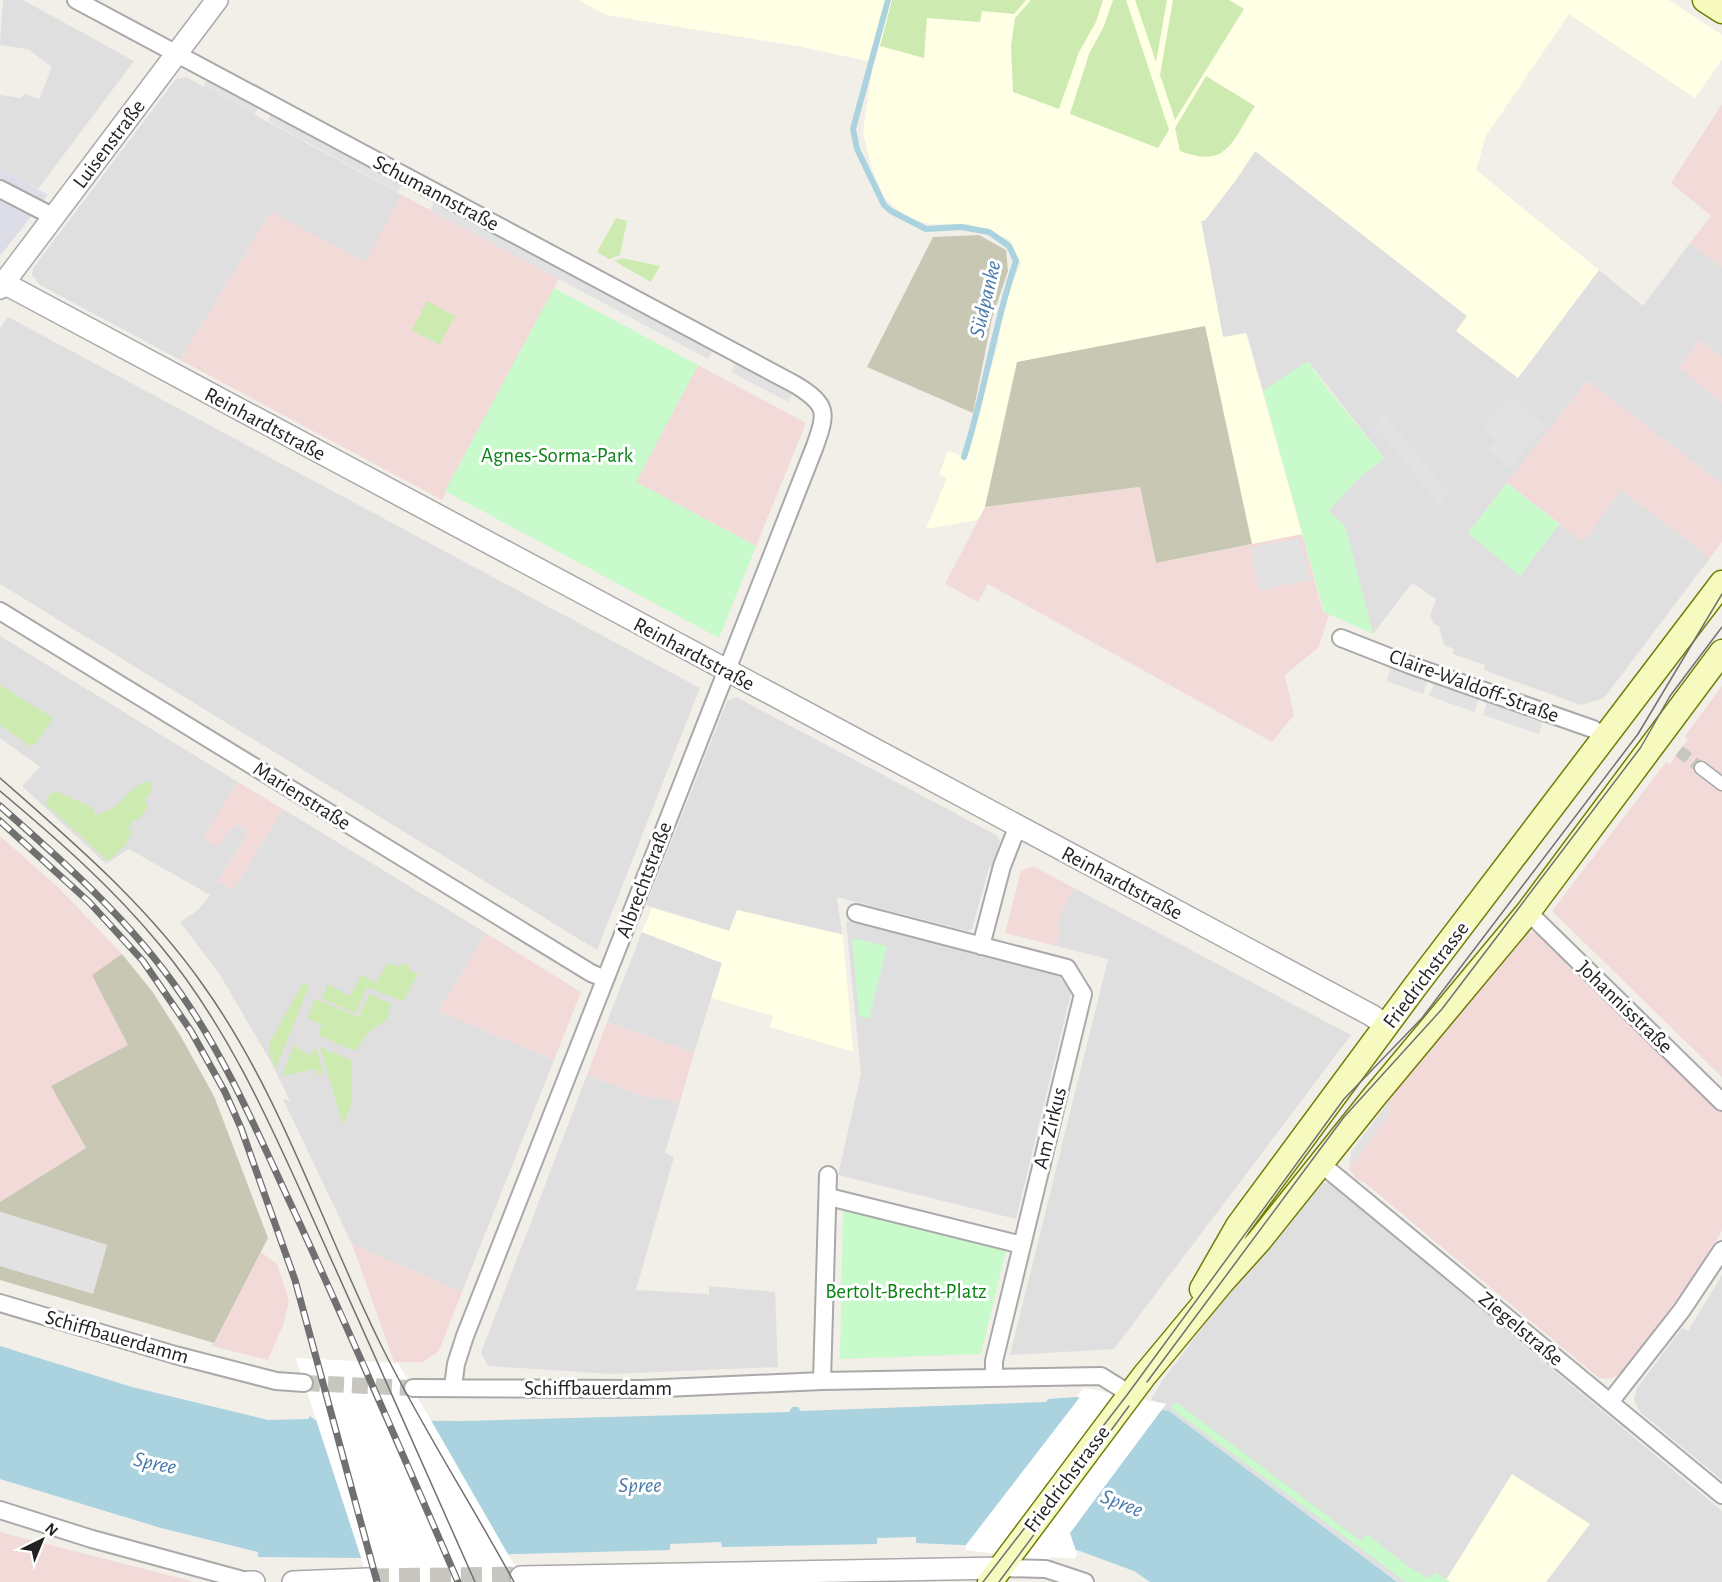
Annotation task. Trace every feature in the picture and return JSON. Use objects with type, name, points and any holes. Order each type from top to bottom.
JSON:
[{"type":"main road","points":[[1705,0],[1722,11]]},
{"type":"main road","name":"Friedrichstrasse","points":[[1000,1569],[1135,1389],[1197,1297],[1238,1226],[1722,583]]},
{"type":"main road","name":"Friedrichstrasse","points":[[1135,1389],[1528,912],[1722,652]]},
{"type":"main road","name":"Friedrichstrasse","points":[[1387,1026],[1415,1047]]},
{"type":"street","name":"Schumannstraße","points":[[76,0],[796,385]]},
{"type":"street","name":"Luisenstraße","points":[[1,284],[217,0]]},
{"type":"street","points":[[0,189],[54,217]]},
{"type":"street","name":"Reinhardtstraße","points":[[1,284],[1371,1015],[1387,1026]]},
{"type":"street","name":"Albrechtstraße","points":[[453,1387],[456,1364],[465,1335],[824,419],[823,408],[815,397],[796,385]]},
{"type":"street","name":"Marienstraße","points":[[0,611],[591,973],[605,979]]},
{"type":"street","name":"Claire-Waldoff-Straße","points":[[1341,638],[1410,665],[1593,729],[1605,737]]},
{"type":"street","points":[[1701,768],[1722,784]]},
{"type":"street","points":[[981,946],[1002,866],[1017,828]]},
{"type":"street","name":"Johannisstraße","points":[[1528,912],[1722,1102]]},
{"type":"street","name":"Am Zirkus","points":[[856,913],[1066,968],[1083,994],[994,1360],[994,1378]]},
{"type":"street","name":"Ziegelstraße","points":[[1320,1163],[1722,1495]]},
{"type":"street","points":[[822,1381],[828,1175]]},
{"type":"street","points":[[829,1197],[1022,1245]]},
{"type":"street","points":[[1610,1402],[1678,1317],[1722,1250]]},
{"type":"street","name":"Schiffbauerdamm","points":[[0,1303],[175,1355],[276,1381],[304,1383]]},
{"type":"street","name":"Schiffbauerdamm","points":[[412,1388],[642,1389],[822,1381],[1101,1376],[1135,1389]]},
{"type":"street","points":[[0,1510],[92,1539],[251,1582]]},
{"type":"street","points":[[521,1577],[563,1580],[1046,1569],[1085,1582]]},
{"type":"street","points":[[293,1582],[368,1579]]},
{"type":"shaded area","points":[[3,0],[23,0],[134,61],[38,189],[0,169],[0,95],[21,98],[25,94],[39,99],[52,67],[28,49],[0,45]]},
{"type":"shaded area","points":[[579,0],[1669,0],[1722,35],[1722,60],[1695,98],[1569,14],[1486,136],[1476,170],[1599,270],[1518,378],[1456,331],[1467,316],[1255,151],[1236,180],[1205,220],[1201,221],[1223,337],[1246,333],[1302,534],[1156,563],[1140,487],[985,507],[978,520],[926,529],[947,478],[939,474],[948,451],[964,456],[998,345],[1003,305],[1021,263],[1009,239],[967,224],[930,224],[906,218],[884,197],[872,169],[863,132],[873,62],[797,46],[606,15]]},
{"type":"shaded area","points":[[209,75],[261,103],[254,115],[203,87]]},
{"type":"shaded area","points":[[186,77],[402,195],[365,263],[271,212],[180,360],[40,285],[32,275],[33,268],[176,79]]},
{"type":"shaded area","points":[[1722,104],[1722,268],[1690,243],[1711,216],[1671,183]]},
{"type":"shaded area","points":[[274,109],[404,180],[398,192],[268,121]]},
{"type":"shaded area","points":[[1255,151],[1467,316],[1457,331],[1518,378],[1599,270],[1643,306],[1690,243],[1722,268],[1722,357],[1700,340],[1680,368],[1722,402],[1722,484],[1587,381],[1468,533],[1520,575],[1559,524],[1583,541],[1621,490],[1710,558],[1604,698],[1581,705],[1484,670],[1485,665],[1453,654],[1454,649],[1444,645],[1439,626],[1434,624],[1430,616],[1436,599],[1412,583],[1373,634],[1345,526],[1328,511],[1359,478],[1384,458],[1308,361],[1263,391],[1247,334],[1223,338],[1201,221],[1205,220],[1236,180]]},
{"type":"shaded area","points":[[0,169],[48,195],[0,256]]},
{"type":"shaded area","points":[[402,195],[559,279],[442,500],[180,360],[271,212],[365,262]]},
{"type":"shaded area","points":[[436,199],[714,348],[708,359],[430,210]]},
{"type":"shaded area","points":[[979,235],[1006,250],[1008,271],[992,318],[973,413],[867,367],[933,237]]},
{"type":"shaded area","points":[[8,317],[700,688],[597,950],[0,584],[0,328]]},
{"type":"shaded area","points":[[1205,326],[1252,544],[1156,563],[1140,487],[985,507],[1017,362]]},
{"type":"shaded area","points":[[1700,340],[1722,357],[1722,402],[1680,368]]},
{"type":"shaded area","points":[[738,360],[794,390],[788,402],[731,372]]},
{"type":"shaded area","points":[[698,365],[806,423],[756,546],[635,482]]},
{"type":"shaded area","points":[[1587,381],[1722,484],[1722,542],[1710,558],[1621,490],[1583,542],[1507,483]]},
{"type":"shaded area","points":[[1510,396],[1545,426],[1510,468],[1488,449],[1496,440],[1482,428]]},
{"type":"shaded area","points":[[1383,412],[1449,493],[1440,506],[1375,425]]},
{"type":"shaded area","points":[[1141,487],[1156,563],[1302,534],[1323,612],[1329,614],[1319,647],[1285,675],[1294,715],[1272,742],[988,584],[978,602],[945,584],[985,507]]},
{"type":"shaded area","points":[[1300,538],[1310,580],[1259,590],[1250,548]]},
{"type":"shaded area","points":[[0,636],[238,782],[204,838],[236,824],[246,829],[247,834],[218,881],[233,890],[283,809],[486,933],[439,1011],[554,1060],[462,1292],[352,1244],[283,1099],[290,1101],[271,1062],[220,975],[180,922],[198,910],[210,895],[129,849],[106,864],[22,786],[40,767],[0,738]]},
{"type":"shaded area","points":[[1391,667],[1428,680],[1423,694],[1386,681]]},
{"type":"shaded area","points":[[1434,683],[1479,699],[1474,712],[1429,696]]},
{"type":"shaded area","points":[[1722,686],[1722,1077],[1552,911],[1666,762],[1670,764],[1688,739],[1685,736]]},
{"type":"shaded area","points":[[736,697],[996,835],[1000,841],[995,864],[989,868],[972,929],[968,931],[837,897],[842,934],[737,910],[730,931],[646,905],[727,701]]},
{"type":"shaded area","points":[[1487,702],[1543,721],[1539,734],[1483,715]]},
{"type":"shaded area","points":[[238,782],[283,809],[233,890],[218,881],[247,835],[246,829],[237,824],[233,830],[230,828],[218,847],[203,838]]},
{"type":"shaded area","points":[[0,836],[60,889],[122,954],[92,975],[129,1045],[51,1086],[86,1148],[0,1202]]},
{"type":"shaded area","points":[[1033,866],[1074,888],[1058,920],[1059,936],[1056,946],[1005,933],[1021,871]]},
{"type":"shaded area","points":[[1074,888],[1351,1035],[1114,1349],[1010,1355],[1108,959],[1056,946],[1059,936],[1057,921]]},
{"type":"shaded area","points":[[652,908],[729,931],[737,910],[843,935],[853,1052],[770,1027],[773,1016],[711,998],[722,963],[642,932]]},
{"type":"shaded area","points":[[846,921],[1058,974],[1071,993],[1016,1219],[838,1175],[861,1074]]},
{"type":"shaded area","points":[[1527,931],[1540,935],[1722,1112],[1722,1231],[1685,1288],[1627,1367],[1617,1376],[1608,1379],[1599,1378],[1365,1183],[1357,1180],[1349,1169],[1390,1113],[1388,1102],[1457,1010]]},
{"type":"shaded area","points":[[642,932],[722,963],[694,1053],[607,1022]]},
{"type":"shaded area","points":[[486,933],[581,992],[554,1060],[439,1011]]},
{"type":"shaded area","points":[[122,954],[152,991],[214,1096],[268,1238],[214,1343],[0,1280],[0,1266],[93,1293],[107,1245],[0,1212],[0,1202],[86,1148],[51,1086],[128,1045],[92,975]]},
{"type":"shaded area","points":[[607,1022],[694,1053],[680,1102],[644,1096],[587,1075]]},
{"type":"shaded area","points":[[587,1075],[644,1096],[680,1102],[665,1153],[674,1157],[636,1290],[709,1294],[709,1286],[775,1292],[778,1367],[611,1374],[488,1366],[481,1353]]},
{"type":"shaded area","points":[[1388,1102],[1390,1113],[1349,1169],[1351,1152]]},
{"type":"shaded area","points":[[1318,1182],[1333,1184],[1348,1195],[1351,1201],[1722,1511],[1722,1582],[1397,1582],[1169,1411],[1162,1410],[1166,1404],[1151,1400],[1162,1381],[1309,1187]]},
{"type":"shaded area","points":[[0,1212],[107,1245],[93,1294],[0,1266]]},
{"type":"shaded area","points":[[352,1244],[462,1292],[439,1351],[423,1362],[394,1362]]},
{"type":"shaded area","points":[[261,1252],[277,1264],[289,1300],[284,1323],[268,1360],[212,1346]]},
{"type":"shaded area","points":[[1722,1275],[1722,1480],[1640,1412],[1634,1400],[1637,1388],[1682,1328],[1688,1331]]},
{"type":"shaded area","points":[[1512,1474],[1590,1524],[1546,1582],[1450,1582],[1446,1580]]},
{"type":"shaded area","points":[[0,1532],[195,1582],[0,1582]]},
{"type":"green space","points":[[892,0],[1026,0],[1014,14],[982,11],[980,22],[927,18],[924,58],[880,46]]},
{"type":"green space","points":[[1031,0],[1103,0],[1096,22],[1079,52],[1059,109],[1013,92],[1011,46],[1015,18]]},
{"type":"green space","points":[[1113,0],[1126,0],[1169,130],[1158,148],[1070,114],[1089,54],[1104,26]]},
{"type":"green space","points":[[1135,0],[1167,0],[1156,62]]},
{"type":"green space","points":[[1173,0],[1229,0],[1244,9],[1175,120],[1160,75]]},
{"type":"green space","points":[[1206,76],[1255,106],[1226,149],[1209,157],[1180,151],[1175,128]]},
{"type":"green space","points":[[616,218],[627,221],[620,255],[609,259],[597,252]]},
{"type":"green space","points":[[623,258],[660,266],[651,282],[614,261]]},
{"type":"green space","name":"Agnes-Sorma-Park","points":[[554,288],[698,365],[636,482],[756,546],[719,638],[445,491]]},
{"type":"green space","points":[[427,301],[455,316],[440,345],[412,330]]},
{"type":"green space","points":[[1308,361],[1384,458],[1359,478],[1328,511],[1345,526],[1373,634],[1324,612],[1263,391]]},
{"type":"green space","points":[[1507,483],[1559,524],[1520,576],[1468,533]]},
{"type":"green space","points":[[0,685],[53,718],[36,744],[30,746],[0,725]]},
{"type":"green space","points":[[148,781],[152,784],[150,794],[145,799],[148,807],[137,821],[133,820],[128,829],[132,831],[125,846],[108,861],[45,803],[50,794],[56,791],[93,808],[95,815],[112,808],[134,789]]},
{"type":"green space","points":[[852,938],[887,946],[869,1018],[859,1016]]},
{"type":"green space","points":[[388,963],[398,967],[406,963],[410,966],[409,970],[418,974],[403,1001],[367,987],[356,1013],[322,999],[328,984],[350,996],[361,975],[376,983]]},
{"type":"green space","points":[[303,983],[309,986],[276,1068],[270,1057],[269,1044]]},
{"type":"green space","points":[[369,994],[391,1004],[387,1019],[369,1032],[355,1051],[318,1035],[322,1025],[307,1018],[315,999],[359,1017]]},
{"type":"green space","points":[[294,1045],[310,1056],[316,1047],[323,1073],[318,1075],[316,1069],[282,1076]]},
{"type":"green space","points":[[320,1047],[351,1060],[352,1102],[343,1125]]},
{"type":"green space","name":"Bertolt-Brecht-Platz","points":[[843,1209],[1006,1251],[981,1354],[840,1359]]},
{"type":"green space","points":[[1176,1402],[1361,1541],[1367,1534],[1409,1567],[1430,1579],[1435,1572],[1450,1582],[1406,1582],[1171,1408]]},
{"type":"water","name":"Spree","points":[[0,1346],[132,1387],[268,1420],[308,1419],[310,1416],[315,1420],[463,1421],[789,1412],[792,1407],[798,1407],[801,1411],[1046,1402],[1048,1399],[1076,1397],[1169,1411],[1397,1582],[1150,1582],[1134,1571],[1077,1550],[916,1543],[916,1537],[877,1538],[877,1544],[722,1547],[721,1542],[670,1544],[670,1550],[360,1558],[258,1557],[258,1552],[161,1528],[0,1479]]},
{"type":"pier","points":[[296,1358],[398,1363],[524,1582],[369,1582]]},
{"type":"pier","points":[[1084,1388],[1166,1404],[1070,1533],[1077,1554],[1075,1559],[1052,1557],[1048,1561],[966,1550],[966,1545],[1080,1397],[1077,1396]]},
{"type":"waterway","name":"Südpanke","points":[[888,0],[853,129],[857,149],[884,205],[926,229],[961,227],[989,232],[1009,246],[1016,261],[964,457]]},
{"type":"tunnel","points":[[1679,751],[1701,768]]},
{"type":"tunnel","points":[[304,1383],[413,1388]]},
{"type":"tunnel","points":[[368,1579],[521,1577]]},
{"type":"tram line","points":[[983,1582],[1127,1395],[1344,1099],[1422,1018],[1638,734],[1722,594]]},
{"type":"tram line","points":[[1147,1382],[1344,1117],[1442,1009],[1641,747],[1670,696],[1722,627]]},
{"type":"tram line","points":[[0,778],[82,851],[133,901],[181,956],[231,1027],[278,1115],[381,1345],[514,1582]]},
{"type":"tram line","points":[[0,791],[83,864],[141,923],[184,977],[229,1045],[284,1155],[475,1582]]},
{"type":"tram line","points":[[999,1582],[1129,1406]]},
{"type":"railway","points":[[0,806],[73,872],[119,918],[162,967],[198,1019],[255,1126],[377,1395],[458,1582]]},
{"type":"railway","points":[[0,821],[89,902],[143,961],[191,1031],[225,1092],[241,1128],[295,1280],[377,1582]]}]
